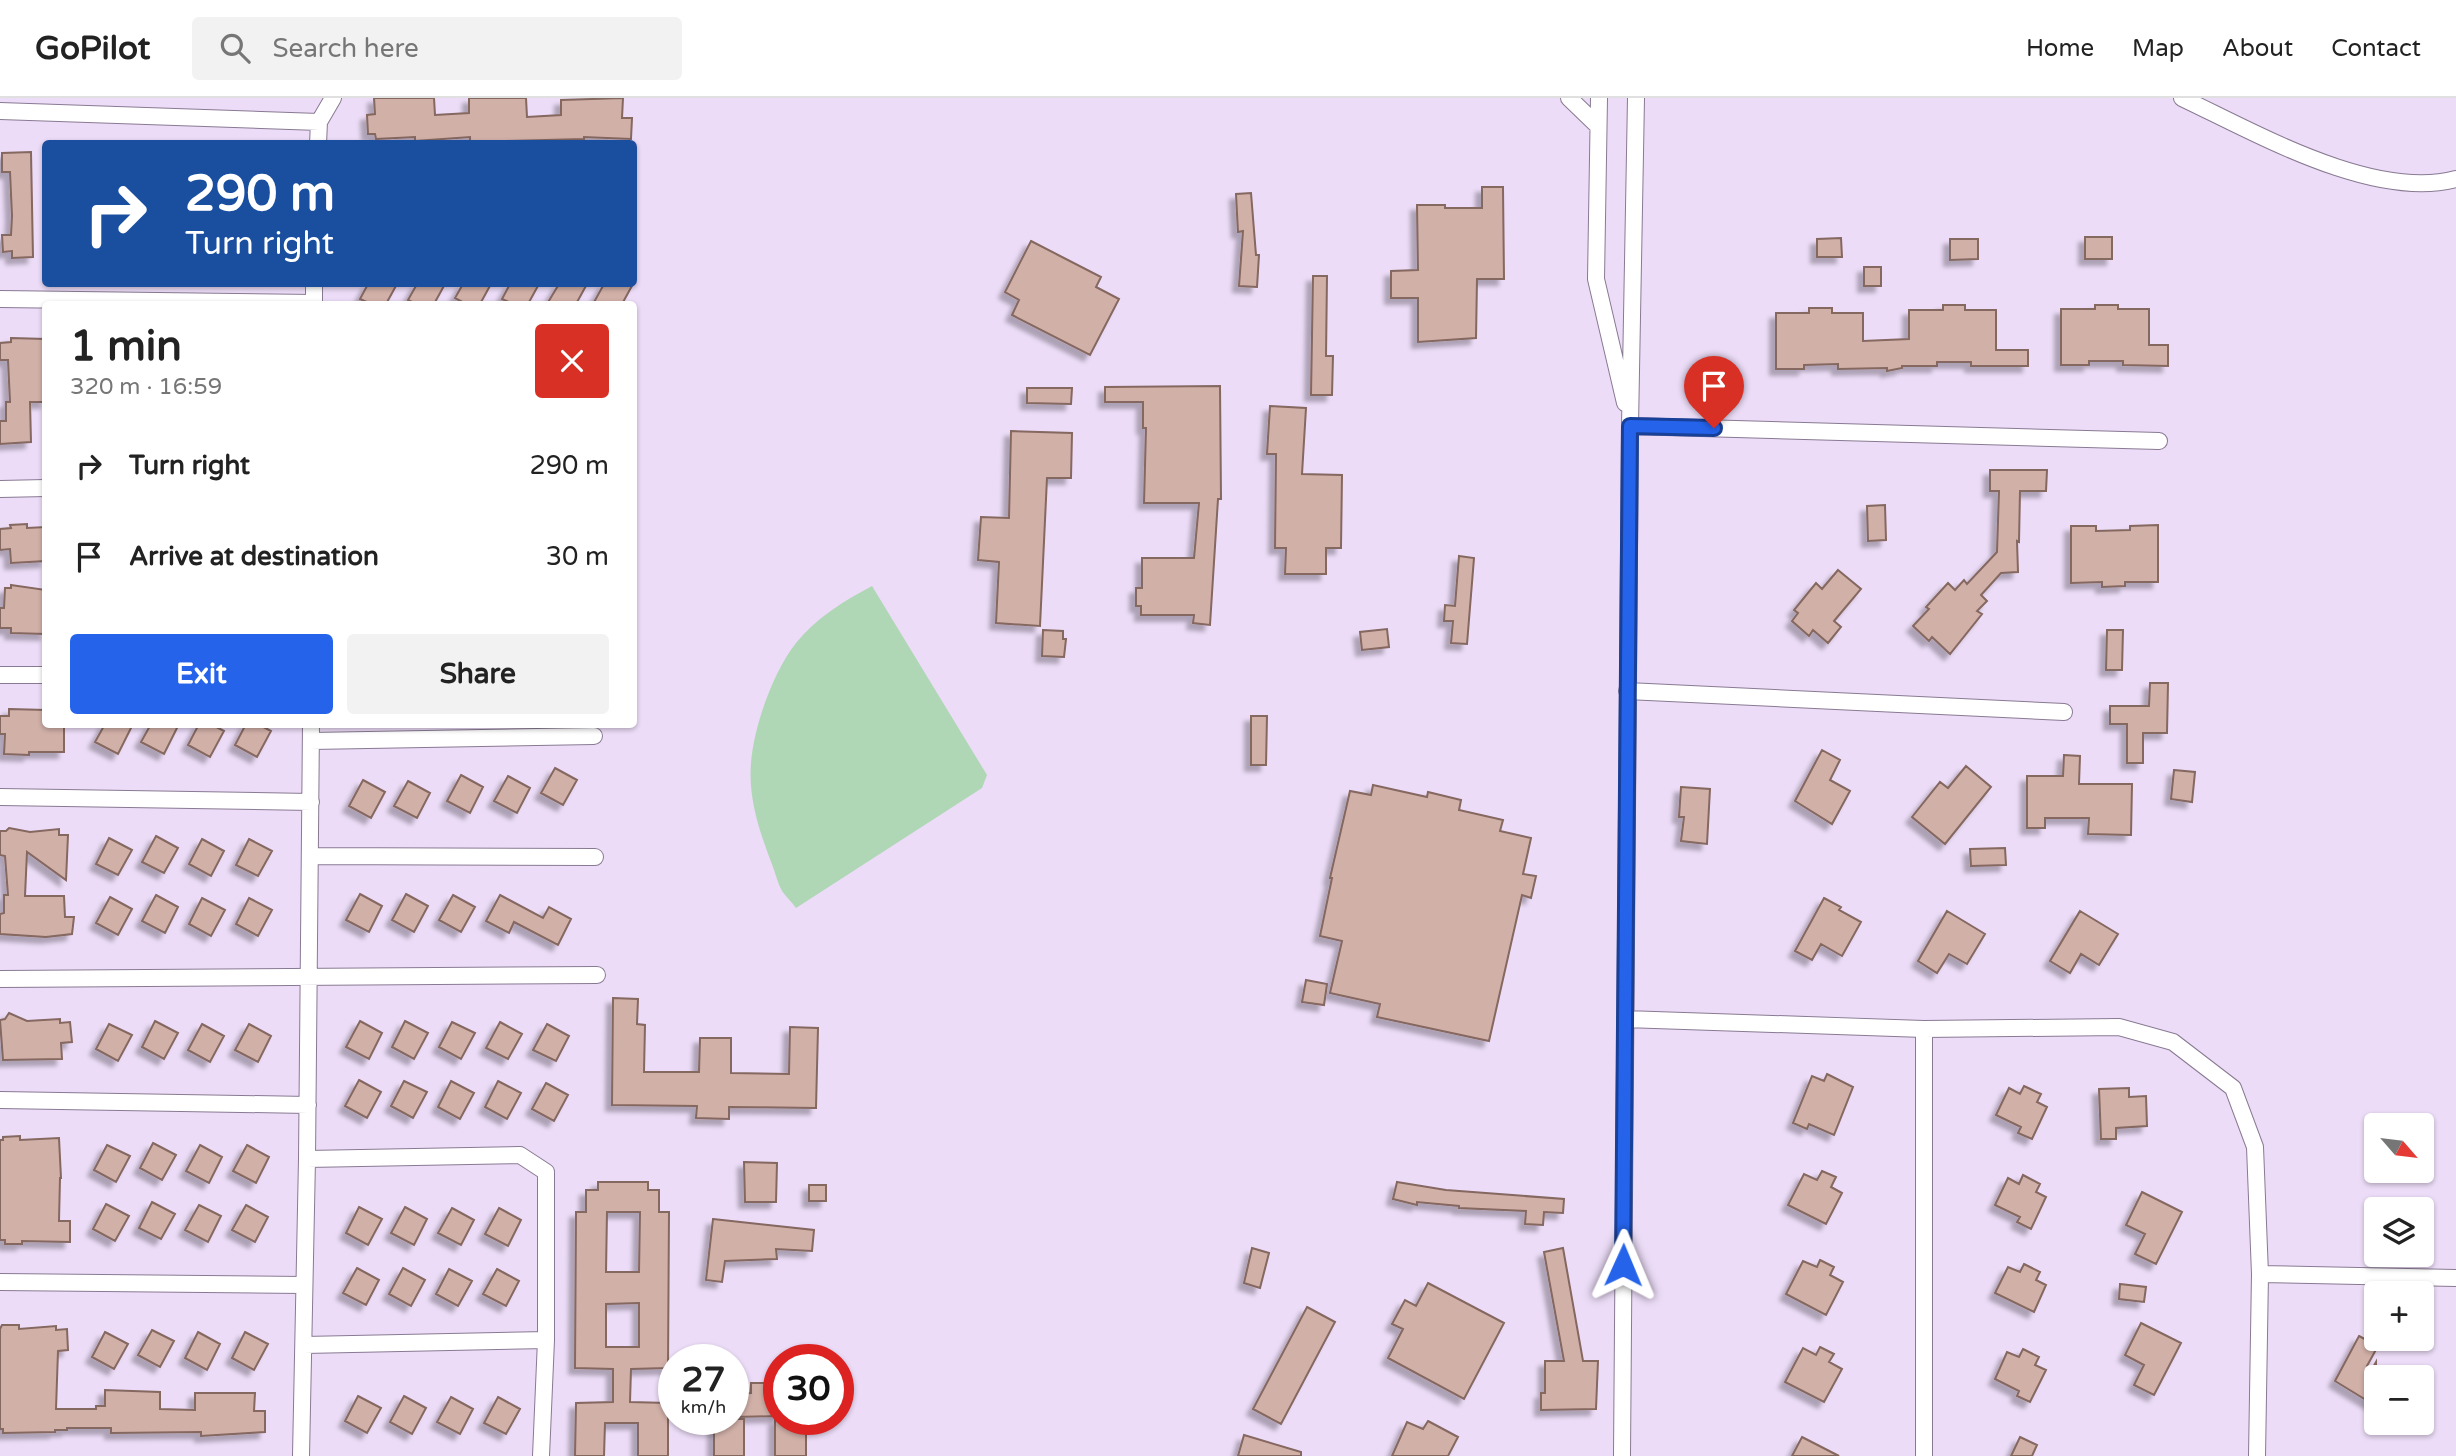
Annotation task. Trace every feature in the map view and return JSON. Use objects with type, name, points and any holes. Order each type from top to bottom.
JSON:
[{"type":"street","points":[[318,140],[319,122],[333,98]]},
{"type":"street","points":[[1569,98],[1598,126]]},
{"type":"street","points":[[1599,98],[1596,279],[1630,426]]},
{"type":"street","points":[[1622,1456],[1627,691],[1636,98]]},
{"type":"street","points":[[2182,98],[2283,146],[2372,178],[2438,184],[2456,179]]},
{"type":"street","points":[[0,111],[319,122]]},
{"type":"street","points":[[0,299],[126,301]]},
{"type":"street","points":[[1630,426],[2159,441]]},
{"type":"street","points":[[0,489],[42,488]]},
{"type":"street","points":[[0,675],[42,675]]},
{"type":"street","points":[[1627,691],[2064,712]]},
{"type":"street","points":[[301,1456],[310,977],[311,733],[594,736]]},
{"type":"street","points":[[0,797],[311,802]]},
{"type":"street","points":[[310,856],[595,857]]},
{"type":"street","points":[[0,979],[597,975]]},
{"type":"street","points":[[1625,1019],[1924,1029],[2119,1027],[2173,1042],[2233,1088],[2255,1147],[2260,1274],[2257,1456]]},
{"type":"street","points":[[1924,1029],[1924,1456]]},
{"type":"street","points":[[0,1100],[307,1105]]},
{"type":"street","points":[[307,1159],[520,1155],[546,1172],[546,1340],[541,1456]]},
{"type":"street","points":[[2260,1274],[2456,1278]]},
{"type":"street","points":[[0,1282],[303,1285]]},
{"type":"street","points":[[304,1345],[546,1340]]},
{"type":"green space","points":[[872,586],[987,775],[982,788],[796,908],[779,885],[756,816],[751,790],[751,763],[756,733],[772,684],[796,643],[831,610]]},
{"type":"building","points":[[374,98],[434,98],[435,115],[469,113],[469,98],[526,98],[527,117],[561,115],[561,100],[623,98],[622,118],[632,118],[631,139],[376,139],[375,134],[368,134],[367,115],[375,114]]},
{"type":"building","points":[[31,152],[33,257],[12,258],[12,251],[3,252],[2,235],[11,235],[12,216],[10,172],[2,172],[2,153]]},
{"type":"building","points":[[1482,187],[1503,187],[1504,279],[1477,279],[1476,338],[1418,342],[1418,298],[1391,298],[1391,271],[1418,270],[1417,205],[1482,208]]},
{"type":"building","points":[[1251,193],[1256,255],[1259,255],[1257,287],[1239,286],[1243,231],[1238,232],[1236,194]]},
{"type":"building","points":[[2085,237],[2112,237],[2112,259],[2085,259]]},
{"type":"building","points":[[1841,238],[1842,257],[1817,257],[1817,239]]},
{"type":"building","points":[[1950,239],[1978,239],[1978,259],[1950,260]]},
{"type":"building","points":[[1031,241],[1101,277],[1096,287],[1119,299],[1090,355],[1012,315],[1019,300],[1005,292]]},
{"type":"building","points":[[1864,267],[1881,267],[1881,286],[1864,286]]},
{"type":"building","points":[[1313,276],[1327,276],[1326,356],[1333,356],[1332,395],[1311,395]]},
{"type":"building","points":[[366,287],[395,287],[388,301],[360,299]]},
{"type":"building","points":[[415,287],[443,287],[436,301],[408,300]]},
{"type":"building","points":[[461,287],[489,287],[482,301],[460,301],[455,298]]},
{"type":"building","points":[[508,287],[537,287],[530,301],[502,299]]},
{"type":"building","points":[[557,287],[585,287],[578,301],[549,301]]},
{"type":"building","points":[[602,287],[631,287],[624,301],[595,301]]},
{"type":"building","points":[[1943,305],[1965,305],[1965,310],[1996,310],[1996,350],[2028,350],[2028,366],[1971,366],[1971,362],[1937,362],[1937,366],[1902,366],[1887,371],[1887,368],[1838,369],[1838,364],[1804,365],[1804,369],[1776,369],[1776,313],[1809,313],[1809,308],[1832,308],[1832,313],[1863,313],[1863,341],[1909,339],[1909,310],[1943,310]]},
{"type":"building","points":[[2095,305],[2118,305],[2118,309],[2149,309],[2149,345],[2168,345],[2168,366],[2123,365],[2123,361],[2089,361],[2089,365],[2061,365],[2061,309],[2095,309]]},
{"type":"building","points":[[11,338],[42,339],[42,402],[30,402],[31,442],[0,444],[0,421],[6,421],[6,402],[10,402],[8,360],[0,360],[0,343],[11,342]]},
{"type":"building","points":[[1220,386],[1221,499],[1218,499],[1210,625],[1193,623],[1194,615],[1141,615],[1141,606],[1136,606],[1136,588],[1142,588],[1142,558],[1194,558],[1199,503],[1144,503],[1146,428],[1143,428],[1143,402],[1105,402],[1105,387]]},
{"type":"building","points":[[1027,388],[1072,388],[1071,404],[1027,403]]},
{"type":"building","points":[[1270,406],[1306,408],[1302,474],[1342,475],[1341,548],[1326,548],[1326,574],[1285,574],[1286,548],[1275,548],[1276,454],[1267,454]]},
{"type":"building","points":[[1011,431],[1072,433],[1071,478],[1047,478],[1040,626],[996,623],[999,562],[978,560],[981,517],[1009,518]]},
{"type":"building","points":[[1990,470],[2047,470],[2046,491],[2020,491],[2018,572],[2001,573],[1981,595],[1987,601],[1977,611],[1982,614],[1950,654],[1932,637],[1929,641],[1913,626],[1948,583],[1955,590],[1964,580],[1967,584],[1997,552],[1999,491],[1990,491]]},
{"type":"building","points":[[1885,505],[1886,540],[1868,541],[1867,506]]},
{"type":"building","points":[[27,524],[27,528],[42,527],[42,561],[11,563],[10,549],[0,550],[0,529],[11,528],[10,525]]},
{"type":"building","points":[[2158,525],[2158,582],[2125,582],[2125,586],[2102,587],[2102,582],[2071,583],[2071,526],[2096,526],[2096,531],[2130,530],[2130,526]]},
{"type":"building","points":[[1459,556],[1474,558],[1467,644],[1451,643],[1453,621],[1444,621],[1445,605],[1455,606]]},
{"type":"building","points":[[1838,570],[1861,589],[1834,621],[1841,627],[1828,643],[1813,630],[1809,636],[1792,621],[1798,613],[1794,610],[1816,583],[1822,589]]},
{"type":"building","points":[[11,585],[42,589],[42,634],[11,633],[11,628],[0,628],[0,608],[4,608],[5,588],[11,588]]},
{"type":"building","points":[[1387,629],[1389,647],[1362,650],[1360,632]]},
{"type":"building","points":[[1043,630],[1063,631],[1063,639],[1066,639],[1064,657],[1042,656]]},
{"type":"building","points":[[2107,630],[2123,630],[2122,670],[2106,670]]},
{"type":"building","points":[[2150,683],[2168,683],[2167,733],[2143,733],[2143,763],[2127,763],[2127,724],[2110,724],[2110,706],[2149,706]]},
{"type":"building","points":[[9,709],[42,710],[42,728],[64,728],[64,752],[4,754],[5,734],[0,734],[0,716],[9,716]]},
{"type":"building","points":[[1251,716],[1267,716],[1266,765],[1251,765]]},
{"type":"building","points":[[103,728],[131,728],[118,754],[95,742]]},
{"type":"building","points":[[149,728],[177,728],[164,754],[141,742]]},
{"type":"building","points":[[197,728],[218,728],[224,731],[210,757],[188,745]]},
{"type":"building","points":[[244,728],[265,728],[271,731],[257,757],[235,745]]},
{"type":"building","points":[[1822,750],[1840,760],[1830,780],[1850,791],[1832,824],[1795,801]]},
{"type":"building","points":[[2064,755],[2080,756],[2079,784],[2132,784],[2131,835],[2088,834],[2089,818],[2045,818],[2045,828],[2027,828],[2027,776],[2063,776]]},
{"type":"building","points":[[1966,766],[1991,787],[1945,844],[1912,817],[1940,782],[1948,788]]},
{"type":"building","points":[[555,768],[577,780],[563,805],[541,793]]},
{"type":"building","points":[[2174,770],[2195,772],[2192,802],[2171,799]]},
{"type":"building","points":[[461,775],[483,787],[470,813],[447,801]]},
{"type":"building","points":[[508,776],[530,788],[517,813],[494,801]]},
{"type":"building","points":[[363,780],[385,792],[371,818],[349,806]]},
{"type":"building","points":[[408,781],[430,793],[417,818],[394,806]]},
{"type":"building","points":[[1373,785],[1427,797],[1428,792],[1461,800],[1459,810],[1503,820],[1500,831],[1531,838],[1523,874],[1536,876],[1531,898],[1522,895],[1489,1041],[1377,1017],[1380,1004],[1330,993],[1342,941],[1320,936],[1330,878],[1350,791],[1371,795]]},
{"type":"building","points":[[1681,787],[1710,789],[1707,844],[1681,841],[1684,817],[1679,817]]},
{"type":"building","points":[[9,828],[30,832],[59,829],[59,835],[68,835],[66,880],[27,852],[25,896],[64,896],[65,917],[74,917],[72,934],[46,937],[0,934],[0,914],[4,913],[4,895],[8,895],[5,856],[0,855],[0,831]]},
{"type":"building","points":[[156,836],[178,848],[164,873],[142,862]]},
{"type":"building","points":[[109,838],[132,850],[118,875],[96,864]]},
{"type":"building","points":[[202,839],[224,851],[211,876],[189,864]]},
{"type":"building","points":[[249,839],[272,851],[258,876],[236,865]]},
{"type":"building","points":[[2005,848],[2006,865],[1971,866],[1970,849]]},
{"type":"building","points":[[360,894],[382,906],[369,932],[346,920]]},
{"type":"building","points":[[406,894],[428,906],[414,932],[392,920]]},
{"type":"building","points":[[156,895],[178,907],[165,933],[142,921]]},
{"type":"building","points":[[453,895],[475,907],[461,932],[439,920]]},
{"type":"building","points":[[500,895],[543,918],[549,907],[571,919],[558,945],[514,922],[509,933],[486,921]]},
{"type":"building","points":[[110,897],[132,909],[118,935],[96,923]]},
{"type":"building","points":[[202,898],[225,910],[211,936],[189,924]]},
{"type":"building","points":[[249,898],[272,910],[258,936],[236,924]]},
{"type":"building","points":[[1824,898],[1861,922],[1842,956],[1821,944],[1812,960],[1795,951]]},
{"type":"building","points":[[1947,911],[1985,934],[1967,964],[1949,954],[1937,973],[1918,961]]},
{"type":"building","points":[[2080,911],[2118,934],[2099,965],[2081,954],[2070,973],[2050,961]]},
{"type":"building","points":[[1306,980],[1327,984],[1324,1005],[1302,1002]]},
{"type":"building","points":[[613,998],[638,999],[637,1024],[645,1025],[644,1072],[699,1072],[700,1038],[731,1038],[731,1073],[789,1074],[790,1027],[818,1028],[816,1108],[729,1107],[729,1119],[696,1118],[697,1106],[612,1105]]},
{"type":"building","points":[[9,1013],[27,1021],[60,1019],[60,1023],[70,1022],[72,1042],[61,1043],[62,1059],[3,1060],[0,1020],[5,1019]]},
{"type":"building","points":[[155,1021],[178,1033],[164,1059],[142,1047]]},
{"type":"building","points":[[360,1021],[382,1033],[369,1059],[346,1047]]},
{"type":"building","points":[[405,1021],[428,1033],[414,1059],[392,1047]]},
{"type":"building","points":[[452,1022],[475,1033],[461,1059],[439,1047]]},
{"type":"building","points":[[500,1022],[522,1034],[508,1059],[486,1048]]},
{"type":"building","points":[[109,1024],[132,1035],[118,1061],[96,1049]]},
{"type":"building","points":[[202,1024],[224,1036],[210,1062],[188,1050]]},
{"type":"building","points":[[249,1024],[271,1036],[258,1062],[235,1050]]},
{"type":"building","points":[[547,1024],[569,1036],[556,1061],[533,1050]]},
{"type":"building","points":[[1827,1074],[1853,1087],[1834,1135],[1809,1124],[1807,1129],[1793,1123],[1812,1076],[1824,1081]]},
{"type":"building","points":[[359,1080],[381,1092],[367,1118],[345,1106]]},
{"type":"building","points":[[404,1081],[427,1092],[413,1118],[391,1106]]},
{"type":"building","points":[[451,1081],[474,1093],[460,1119],[438,1107]]},
{"type":"building","points":[[498,1081],[521,1093],[507,1119],[485,1107]]},
{"type":"building","points":[[546,1083],[568,1095],[554,1121],[532,1109]]},
{"type":"building","points":[[2024,1086],[2041,1094],[2037,1102],[2047,1107],[2032,1139],[2018,1133],[2021,1127],[1996,1115],[2009,1088],[2020,1094]]},
{"type":"building","points":[[2129,1088],[2129,1097],[2146,1096],[2147,1126],[2116,1128],[2116,1139],[2101,1139],[2099,1089]]},
{"type":"building","points":[[20,1136],[20,1140],[59,1138],[59,1221],[70,1221],[70,1242],[22,1241],[22,1244],[5,1244],[5,1240],[0,1240],[0,1140],[3,1140],[3,1137]]},
{"type":"building","points":[[153,1143],[176,1155],[162,1180],[140,1168]]},
{"type":"building","points":[[107,1145],[130,1156],[116,1182],[94,1170]]},
{"type":"building","points":[[200,1145],[222,1157],[209,1183],[186,1171]]},
{"type":"building","points":[[247,1145],[269,1157],[256,1183],[233,1171]]},
{"type":"building","points":[[744,1162],[777,1163],[776,1202],[745,1202]]},
{"type":"building","points":[[1822,1171],[1836,1177],[1831,1187],[1842,1193],[1826,1224],[1788,1205],[1804,1174],[1817,1180]]},
{"type":"building","points":[[2023,1175],[2040,1184],[2036,1192],[2046,1197],[2031,1229],[2017,1222],[2020,1217],[1995,1205],[2008,1178],[2019,1184]]},
{"type":"building","points":[[598,1182],[648,1182],[648,1190],[659,1190],[659,1212],[669,1212],[668,1344],[658,1344],[658,1368],[631,1369],[630,1402],[658,1403],[658,1435],[668,1435],[668,1456],[638,1456],[638,1423],[605,1423],[604,1456],[575,1456],[576,1403],[613,1402],[613,1369],[575,1368],[576,1212],[586,1212],[586,1190],[598,1190]],"holes":[[[607,1212],[640,1212],[639,1272],[606,1272]],[[639,1303],[639,1347],[606,1347],[606,1304]]]},
{"type":"building","points":[[1397,1182],[1446,1190],[1564,1199],[1563,1213],[1544,1212],[1543,1225],[1525,1224],[1526,1211],[1459,1208],[1417,1202],[1417,1205],[1393,1199]]},
{"type":"building","points":[[809,1185],[826,1185],[826,1201],[809,1201]]},
{"type":"building","points":[[2142,1192],[2182,1212],[2156,1264],[2135,1254],[2145,1234],[2126,1225]]},
{"type":"building","points":[[152,1202],[175,1214],[161,1239],[139,1228]]},
{"type":"building","points":[[106,1204],[129,1216],[115,1241],[93,1229]]},
{"type":"building","points":[[199,1205],[221,1216],[208,1242],[185,1230]]},
{"type":"building","points":[[246,1205],[268,1217],[255,1242],[232,1230]]},
{"type":"building","points":[[359,1207],[382,1219],[368,1245],[346,1233]]},
{"type":"building","points":[[405,1207],[427,1219],[414,1245],[391,1233]]},
{"type":"building","points":[[452,1208],[474,1220],[461,1245],[438,1233]]},
{"type":"building","points":[[499,1208],[521,1220],[508,1246],[485,1234]]},
{"type":"building","points":[[713,1219],[814,1230],[812,1251],[776,1249],[777,1259],[725,1261],[722,1282],[706,1280]]},
{"type":"building","points":[[1252,1248],[1269,1253],[1260,1288],[1244,1283]]},
{"type":"building","points":[[1563,1248],[1583,1361],[1598,1361],[1596,1409],[1541,1410],[1541,1393],[1545,1393],[1545,1361],[1564,1361],[1544,1252]]},
{"type":"building","points":[[1820,1260],[1834,1267],[1830,1275],[1843,1282],[1826,1315],[1786,1294],[1803,1261],[1817,1267]]},
{"type":"building","points":[[2024,1264],[2040,1272],[2036,1280],[2046,1285],[2034,1312],[1995,1293],[2008,1267],[2020,1272]]},
{"type":"building","points":[[357,1268],[379,1280],[366,1305],[343,1293]]},
{"type":"building","points":[[403,1268],[425,1280],[411,1306],[389,1294]]},
{"type":"building","points":[[449,1269],[472,1281],[458,1306],[436,1294]]},
{"type":"building","points":[[497,1269],[519,1281],[506,1306],[483,1294]]},
{"type":"building","points":[[1428,1283],[1504,1323],[1464,1399],[1388,1358],[1403,1329],[1392,1324],[1405,1300],[1416,1306]]},
{"type":"building","points":[[2120,1284],[2146,1287],[2144,1302],[2119,1299]]},
{"type":"building","points":[[1307,1307],[1335,1322],[1281,1424],[1253,1409]]},
{"type":"building","points":[[2141,1323],[2181,1343],[2154,1395],[2134,1385],[2144,1365],[2125,1355]]},
{"type":"building","points":[[2,1325],[19,1325],[19,1329],[56,1326],[56,1330],[67,1329],[68,1350],[58,1351],[56,1409],[96,1409],[96,1406],[105,1406],[105,1390],[160,1392],[160,1409],[195,1410],[195,1393],[255,1393],[254,1411],[265,1411],[265,1432],[201,1436],[201,1432],[111,1433],[111,1428],[67,1428],[55,1432],[3,1433],[3,1429],[0,1429]]},
{"type":"building","points":[[152,1330],[174,1341],[160,1367],[138,1355]]},
{"type":"building","points":[[105,1332],[128,1344],[114,1369],[92,1357]]},
{"type":"building","points":[[198,1332],[220,1344],[207,1370],[185,1358]]},
{"type":"building","points":[[245,1332],[268,1344],[254,1370],[232,1358]]},
{"type":"building","points":[[2359,1336],[2364,1339],[2364,1351],[2375,1351],[2368,1365],[2364,1365],[2364,1399],[2335,1381]]},
{"type":"building","points":[[1820,1347],[1834,1354],[1829,1362],[1842,1369],[1824,1402],[1785,1382],[1803,1348],[1816,1355]]},
{"type":"building","points":[[2023,1349],[2039,1357],[2035,1365],[2046,1370],[2030,1402],[2017,1396],[2019,1391],[1995,1379],[2007,1352],[2019,1357]]},
{"type":"building","points":[[751,1383],[763,1383],[763,1416],[749,1417]]},
{"type":"building","points":[[358,1396],[381,1408],[367,1433],[345,1421]]},
{"type":"building","points":[[404,1396],[426,1408],[412,1434],[390,1422]]},
{"type":"building","points":[[451,1397],[473,1409],[460,1434],[437,1422]]},
{"type":"building","points":[[498,1397],[520,1409],[506,1434],[484,1423]]},
{"type":"building","points":[[1428,1421],[1458,1437],[1448,1456],[1392,1456],[1407,1422],[1423,1429]]},
{"type":"building","points":[[714,1435],[744,1435],[744,1456],[714,1456]]},
{"type":"building","points":[[775,1435],[806,1435],[806,1456],[775,1456]]},
{"type":"building","points":[[1244,1435],[1301,1452],[1301,1456],[1238,1456]]},
{"type":"building","points":[[1802,1437],[1839,1456],[1792,1456]]},
{"type":"building","points":[[2020,1437],[2037,1445],[2032,1456],[2011,1456]]},
{"type":"route","points":[[1623,1265],[1630,426],[1714,428]]}]
